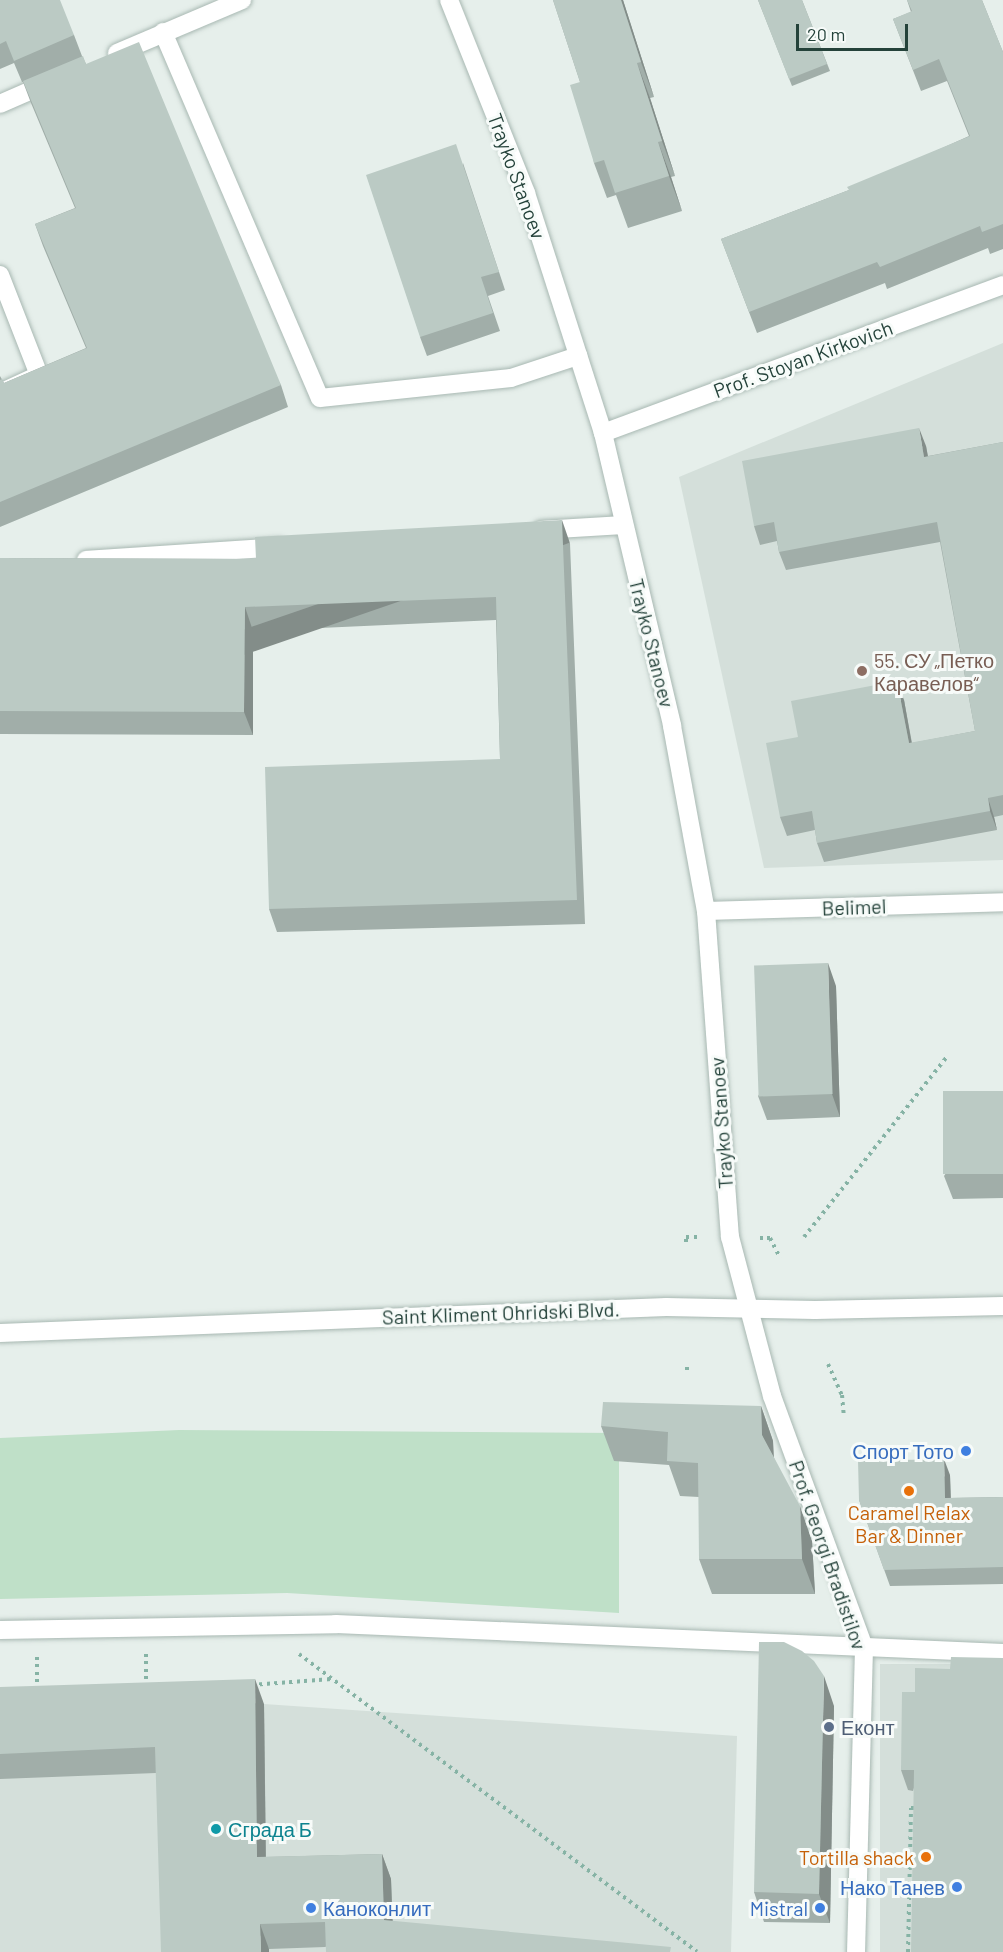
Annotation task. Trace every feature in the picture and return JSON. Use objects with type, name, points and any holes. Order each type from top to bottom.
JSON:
[{"type":"street","points":[[98,61],[242,0]]},
{"type":"street","name":"Trayko Stanoev","points":[[449,0],[526,193],[603,434],[672,726],[706,911],[730,1238],[748,1309]]},
{"type":"street","points":[[163,32],[320,398],[511,378],[578,356]]},
{"type":"street","points":[[0,104],[65,76]]},
{"type":"street","points":[[0,275],[39,375],[0,393]]},
{"type":"street","name":"Prof. Stoyan Kirkovich","points":[[603,434],[1003,285]]},
{"type":"street","points":[[528,531],[623,525]]},
{"type":"street","points":[[69,561],[302,546]]},
{"type":"street","name":"Belimel","points":[[706,911],[1003,902]]},
{"type":"street","name":"Saint Kliment Ohridski Blvd.","points":[[0,1333],[410,1315],[666,1307],[748,1309],[1003,1306]]},
{"type":"street","name":"Prof. Georgi Bradistilov","points":[[748,1309],[772,1396],[864,1648],[856,1952]]},
{"type":"street","points":[[0,1630],[336,1624],[1003,1653]]},
{"type":"path","points":[[804,1237],[948,1055]]},
{"type":"path","points":[[686,1242],[686,1237],[698,1237]]},
{"type":"path","points":[[760,1238],[770,1238],[780,1258]]},
{"type":"path","points":[[828,1364],[842,1395],[844,1417]]},
{"type":"path","points":[[261,1626],[697,1952]]},
{"type":"path","points":[[248,1685],[332,1679]]},
{"type":"path","points":[[135,1687],[158,1687]]},
{"type":"path","points":[[27,1689],[48,1688]]},
{"type":"path","points":[[36,1700],[37,1689]]},
{"type":"path","points":[[908,1952],[912,1808],[923,1808]]},
{"type":"path","points":[[909,1936],[921,1936]]},
{"type":"shaded area","name":"55. СУ „Петко Каравелов“","points":[[1003,343],[1003,860],[764,868],[679,477]]},
{"type":"shaded area","points":[[880,1664],[1003,1664],[1003,1952],[880,1952]]},
{"type":"shaded area","points":[[264,1704],[737,1736],[731,1952],[0,1952],[0,1712]]},
{"type":"green space","points":[[179,1430],[619,1433],[619,1613],[287,1593],[0,1599],[0,1438]]},
{"type":"building","points":[[0,0],[60,0],[74,35],[14,61],[6,41],[0,44]]},
{"type":"building","points":[[553,0],[621,0],[641,62],[637,63],[662,141],[658,142],[669,176],[615,193],[604,160],[594,163],[570,85],[580,82]]},
{"type":"building","points":[[758,0],[802,0],[827,64],[789,79]]},
{"type":"building","points":[[907,0],[982,0],[1003,52],[1003,224],[982,232],[980,226],[880,267],[877,262],[749,312],[721,239],[849,190],[847,187],[970,136],[939,59],[913,70],[893,19],[912,11]]},
{"type":"building","points":[[139,42],[281,385],[0,502],[0,380],[2,379],[4,383],[87,348],[35,224],[76,208],[23,81],[83,56],[86,64]]},
{"type":"building","points":[[456,144],[499,272],[481,277],[493,313],[420,337],[366,175]]},
{"type":"building","points":[[919,428],[924,457],[1003,442],[1003,795],[988,798],[990,811],[817,843],[812,811],[780,817],[766,743],[798,737],[791,701],[897,681],[909,743],[975,731],[937,522],[779,552],[774,522],[754,526],[742,461]]},
{"type":"building","points":[[562,520],[577,900],[269,909],[265,767],[500,759],[496,597],[245,607],[244,712],[0,711],[0,558],[256,559],[255,537]]},
{"type":"building","points":[[828,963],[833,1094],[759,1097],[754,966]]},
{"type":"building","points":[[943,1091],[1003,1091],[1003,1174],[943,1174]]},
{"type":"building","points":[[603,1402],[761,1406],[762,1435],[800,1506],[802,1559],[699,1559],[698,1463],[667,1461],[668,1432],[601,1426]]},
{"type":"building","points":[[944,1459],[945,1498],[1003,1497],[1003,1567],[884,1570],[859,1500],[858,1461]]},
{"type":"building","points":[[759,1642],[784,1642],[802,1651],[814,1661],[824,1676],[819,1894],[754,1892]]},
{"type":"building","points":[[951,1657],[1003,1658],[1003,1952],[911,1952],[914,1770],[901,1770],[902,1692],[915,1692],[915,1668],[950,1669]]},
{"type":"building","name":"Сграда Б","points":[[255,1679],[257,1857],[382,1854],[384,1920],[671,1947],[670,1952],[326,1952],[325,1922],[260,1924],[261,1952],[161,1952],[155,1747],[0,1754],[0,1687]]},
{"type":"place","name":"55. СУ „Петко Каравелов“","points":[[862,671]]},
{"type":"place","name":"Спорт Тото","points":[[966,1451]]},
{"type":"place","name":"Caramel Relax Bar & Dinner","points":[[909,1491]]},
{"type":"place","name":"Еконт","points":[[829,1727]]},
{"type":"place","name":"Сграда Б","points":[[216,1829]]},
{"type":"place","name":"Tortilla shack","points":[[926,1857]]},
{"type":"place","name":"Нако Танев","points":[[957,1887]]},
{"type":"place","name":"Каноконлит","points":[[311,1908]]},
{"type":"place","name":"Mistral","points":[[820,1908]]}]
